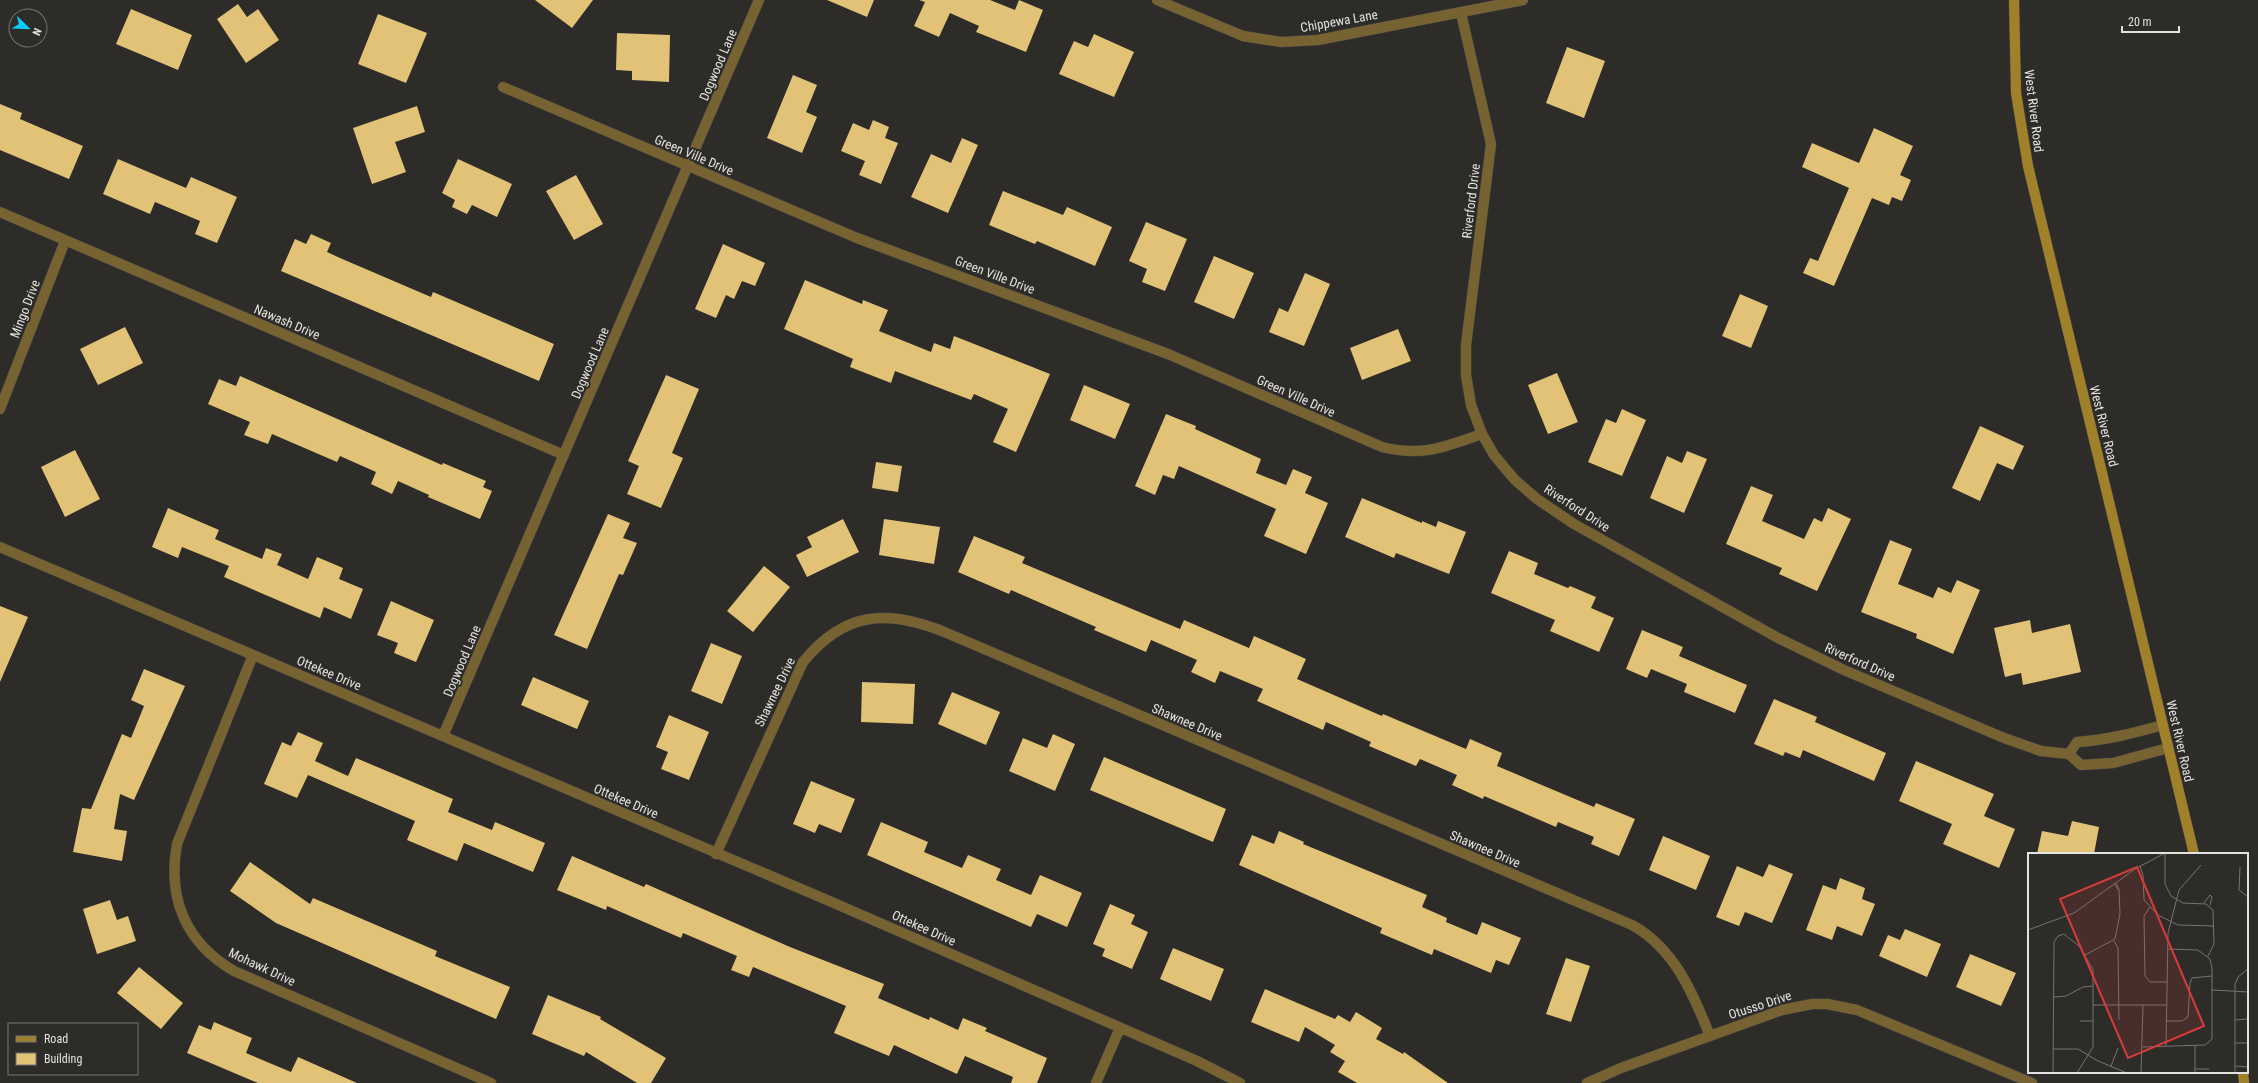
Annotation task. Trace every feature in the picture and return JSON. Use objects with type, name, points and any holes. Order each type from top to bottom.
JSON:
[{"type":"main road","name":"West River Road","points":[[2014,0],[2016,93],[2028,166],[2194,853]]},
{"type":"main road","points":[[2243,1073],[2244,1083]]},
{"type":"street","name":"Dogwood Lane","points":[[443,736],[689,167],[759,0]]},
{"type":"street","name":"Chippewa Lane","points":[[1157,0],[1243,36],[1280,42],[1318,40],[1523,0]]},
{"type":"street","name":"Riverford Drive","points":[[1461,13],[1491,144],[1466,345],[1466,375],[1471,405],[1482,434],[1496,458],[1515,480],[1537,499],[1574,524],[1778,638],[1844,670],[2004,738],[2041,751],[2069,754],[2081,764],[2113,763],[2168,748]]},
{"type":"street","name":"Green Ville Drive","points":[[503,88],[857,238],[1168,354],[1382,447],[1400,451],[1431,451],[1482,434]]},
{"type":"street","name":"Nawash Drive","points":[[0,212],[564,455]]},
{"type":"street","name":"Mingo Drive","points":[[0,409],[65,241]]},
{"type":"street","name":"Ottekee Drive","points":[[0,547],[1197,1061],[1240,1083]]},
{"type":"street","name":"Shawnee Drive","points":[[716,854],[803,662],[825,639],[853,624],[884,618],[907,619],[942,631],[1632,925],[1656,941],[1669,955],[1684,979],[1710,1036]]},
{"type":"street","name":"Mohawk Drive","points":[[253,655],[177,844],[173,874],[175,889],[178,903],[190,930],[209,954],[234,970],[492,1083]]},
{"type":"street","points":[[2069,754],[2077,742],[2120,737],[2163,725]]},
{"type":"street","name":"Otusso Drive","points":[[1587,1083],[1621,1068],[1796,1006],[1827,1004],[1842,1006],[1864,1013],[2032,1083]]},
{"type":"street","points":[[1096,1083],[1120,1028]]},
{"type":"building","points":[[535,0],[593,0],[572,28]]},
{"type":"building","points":[[827,0],[874,0],[867,17]]},
{"type":"building","points":[[919,0],[990,0],[1015,10],[1019,0],[1043,10],[1026,52],[976,32],[979,26],[950,13],[939,37],[914,26],[925,2]]},
{"type":"building","points":[[238,4],[247,17],[258,9],[279,40],[246,63],[217,19]]},
{"type":"building","points":[[131,9],[192,35],[178,70],[116,44]]},
{"type":"building","points":[[378,14],[427,33],[406,83],[358,64]]},
{"type":"building","points":[[617,33],[670,35],[669,82],[632,80],[632,71],[616,70]]},
{"type":"building","points":[[1094,34],[1134,52],[1114,97],[1059,74],[1074,41],[1088,47]]},
{"type":"building","points":[[1567,47],[1605,61],[1584,118],[1546,103]]},
{"type":"building","points":[[793,75],[817,85],[806,112],[817,117],[802,153],[767,138]]},
{"type":"building","points":[[0,104],[22,113],[20,119],[83,146],[69,179],[0,150]]},
{"type":"building","points":[[417,106],[425,132],[395,142],[406,172],[372,184],[353,128]]},
{"type":"building","points":[[873,120],[889,127],[885,138],[898,143],[881,184],[859,175],[865,161],[841,151],[853,123],[869,130]]},
{"type":"building","points":[[1874,128],[1913,146],[1900,175],[1911,180],[1902,201],[1892,197],[1889,205],[1872,198],[1834,286],[1803,273],[1810,258],[1818,261],[1849,188],[1802,167],[1812,143],[1859,163]]},
{"type":"building","points":[[962,138],[978,145],[948,213],[911,197],[931,154],[951,163]]},
{"type":"building","points":[[118,159],[186,188],[191,177],[237,197],[217,243],[195,234],[200,221],[155,202],[150,214],[103,194]]},
{"type":"building","points":[[458,159],[512,184],[497,217],[472,205],[467,214],[452,207],[455,200],[442,193]]},
{"type":"building","points":[[576,175],[603,224],[574,240],[546,191]]},
{"type":"building","points":[[1003,191],[1063,215],[1067,207],[1112,227],[1095,266],[1037,241],[1035,244],[989,225]]},
{"type":"building","points":[[1146,222],[1187,239],[1165,291],[1142,282],[1147,269],[1129,261]]},
{"type":"building","points":[[311,234],[331,243],[327,252],[340,258],[431,297],[433,292],[554,344],[539,381],[281,271],[295,239],[306,244]]},
{"type":"building","points":[[723,244],[765,263],[755,286],[742,281],[734,299],[726,295],[716,318],[695,309]]},
{"type":"building","points":[[1214,256],[1254,273],[1234,319],[1194,302]]},
{"type":"building","points":[[1305,273],[1330,284],[1304,346],[1269,332],[1279,308],[1288,312]]},
{"type":"building","points":[[805,280],[862,304],[863,300],[888,310],[879,331],[931,352],[934,343],[950,349],[954,336],[1050,374],[1016,452],[993,442],[1008,409],[974,394],[971,400],[895,371],[891,383],[850,367],[853,359],[784,329]]},
{"type":"building","points":[[1740,294],[1768,306],[1751,348],[1722,336]]},
{"type":"building","points":[[125,327],[143,363],[98,385],[80,349]]},
{"type":"building","points":[[1398,329],[1411,361],[1362,380],[1350,348]]},
{"type":"building","points":[[1557,373],[1578,422],[1548,434],[1528,385]]},
{"type":"building","points":[[666,375],[699,389],[672,453],[683,458],[661,508],[627,494],[639,466],[628,461]]},
{"type":"building","points":[[240,376],[442,465],[443,463],[486,481],[483,487],[492,491],[480,519],[428,497],[429,495],[398,481],[392,494],[371,484],[376,472],[340,456],[337,462],[272,434],[268,444],[244,435],[250,422],[208,404],[219,379],[236,386]]},
{"type":"building","points":[[1084,385],[1130,404],[1115,439],[1070,420]]},
{"type":"building","points":[[1622,409],[1646,420],[1622,476],[1588,462],[1606,419],[1616,423]]},
{"type":"building","points":[[1166,414],[1196,426],[1195,429],[1261,459],[1256,473],[1286,485],[1293,469],[1312,477],[1305,493],[1328,503],[1306,554],[1264,536],[1276,509],[1179,466],[1174,479],[1163,475],[1155,495],[1135,486]]},
{"type":"building","points":[[1980,426],[2024,446],[2013,470],[1997,463],[1980,501],[1952,488]]},
{"type":"building","points":[[75,450],[100,499],[65,517],[41,467]]},
{"type":"building","points":[[1687,451],[1707,459],[1684,513],[1650,498],[1667,456],[1682,463]]},
{"type":"building","points":[[876,462],[902,466],[898,492],[872,488]]},
{"type":"building","points":[[1751,486],[1773,495],[1762,521],[1804,539],[1814,518],[1822,522],[1828,508],[1851,519],[1817,591],[1779,574],[1782,568],[1726,544]]},
{"type":"building","points":[[1362,498],[1422,523],[1422,521],[1436,527],[1438,521],[1466,532],[1449,574],[1396,553],[1394,558],[1345,537]]},
{"type":"building","points":[[168,508],[219,530],[215,539],[262,559],[266,548],[282,554],[277,565],[308,579],[317,557],[343,568],[339,579],[363,589],[351,619],[324,607],[320,618],[296,608],[224,577],[229,566],[182,547],[178,558],[152,547]]},
{"type":"building","points":[[608,514],[630,523],[623,538],[637,543],[623,575],[619,574],[587,649],[554,635]]},
{"type":"building","points":[[843,519],[859,552],[807,577],[796,555],[812,547],[807,537]]},
{"type":"building","points":[[884,519],[940,527],[934,564],[879,555]]},
{"type":"building","points":[[974,536],[1025,557],[1022,563],[1180,629],[1184,620],[1249,648],[1254,636],[1306,659],[1297,679],[1382,716],[1383,714],[1466,749],[1470,739],[1502,753],[1497,766],[1594,807],[1596,803],[1635,819],[1619,856],[1591,844],[1594,837],[1558,822],[1556,827],[1484,796],[1483,799],[1452,785],[1457,775],[1420,759],[1416,766],[1369,746],[1371,742],[1326,722],[1323,730],[1257,701],[1263,689],[1220,671],[1215,683],[1191,672],[1197,660],[1151,640],[1146,652],[1094,630],[1096,627],[1011,590],[1009,594],[958,572]]},
{"type":"building","points":[[1890,540],[1912,549],[1898,584],[1933,598],[1938,587],[1951,593],[1957,580],[1980,590],[1953,654],[1916,638],[1917,634],[1861,612]]},
{"type":"building","points":[[1509,551],[1538,563],[1534,574],[1568,588],[1570,586],[1596,597],[1591,608],[1614,618],[1599,652],[1550,631],[1555,620],[1491,593]]},
{"type":"building","points":[[764,566],[790,587],[753,632],[727,611]]},
{"type":"building","points":[[391,601],[434,620],[416,662],[394,653],[398,643],[377,635]]},
{"type":"building","points":[[0,606],[28,617],[0,682]]},
{"type":"building","points":[[2030,620],[2032,633],[2070,624],[2081,672],[2023,685],[2021,673],[2005,677],[1994,628]]},
{"type":"building","points":[[1642,630],[1683,647],[1679,656],[1747,685],[1735,713],[1684,692],[1687,684],[1651,669],[1647,678],[1626,669]]},
{"type":"building","points":[[711,643],[742,656],[722,704],[691,691]]},
{"type":"building","points":[[144,669],[185,686],[134,800],[120,794],[114,829],[127,831],[122,861],[73,852],[82,808],[91,809],[122,734],[131,738],[144,706],[131,700]]},
{"type":"building","points":[[533,677],[589,701],[577,729],[521,705]]},
{"type":"building","points":[[862,682],[915,684],[913,724],[861,722]]},
{"type":"building","points":[[952,692],[1000,712],[986,745],[938,724]]},
{"type":"building","points":[[1774,699],[1817,717],[1815,722],[1886,753],[1874,781],[1803,750],[1800,758],[1785,752],[1783,756],[1754,744]]},
{"type":"building","points":[[669,715],[709,732],[689,780],[661,769],[668,752],[656,747]]},
{"type":"building","points":[[298,732],[323,743],[315,761],[348,776],[356,758],[453,799],[448,812],[492,830],[495,822],[545,843],[533,872],[464,843],[457,861],[407,840],[415,821],[308,775],[297,798],[264,784],[282,742],[291,746]]},
{"type":"building","points":[[1053,734],[1075,744],[1055,791],[1009,771],[1023,738],[1047,748]]},
{"type":"building","points":[[1104,757],[1226,809],[1213,842],[1090,790]]},
{"type":"building","points":[[1916,761],[1994,794],[1984,816],[2015,829],[1999,868],[1943,844],[1952,824],[1899,801]]},
{"type":"building","points":[[811,781],[855,799],[841,833],[819,824],[815,833],[793,824]]},
{"type":"building","points":[[2072,821],[2099,827],[2094,853],[2037,853],[2042,831],[2068,836]]},
{"type":"building","points":[[881,822],[928,842],[924,852],[962,868],[968,855],[1001,869],[996,880],[1031,895],[1040,875],[1082,893],[1067,927],[1037,914],[1031,927],[867,855]]},
{"type":"building","points":[[1279,831],[1304,842],[1303,844],[1427,895],[1422,907],[1447,918],[1446,922],[1477,935],[1482,922],[1521,938],[1509,965],[1496,960],[1491,973],[1434,949],[1432,955],[1380,933],[1382,928],[1239,865],[1252,835],[1274,844]]},
{"type":"building","points":[[1663,836],[1710,856],[1696,890],[1649,870]]},
{"type":"building","points":[[572,856],[644,887],[646,884],[790,947],[884,984],[878,998],[929,1020],[930,1017],[958,1030],[963,1018],[987,1028],[985,1031],[1047,1058],[1037,1083],[1011,1083],[1013,1077],[965,1056],[957,1074],[894,1045],[889,1056],[834,1033],[846,1006],[753,967],[749,977],[731,970],[737,956],[683,933],[681,938],[607,906],[606,910],[557,890]]},
{"type":"building","points":[[250,862],[310,904],[313,898],[437,951],[435,956],[510,987],[496,1019],[276,923],[230,891]]},
{"type":"building","points":[[1769,864],[1793,874],[1772,923],[1745,912],[1739,926],[1716,917],[1737,866],[1763,877]]},
{"type":"building","points":[[1840,878],[1865,888],[1862,899],[1875,904],[1862,936],[1837,926],[1832,940],[1806,930],[1823,885],[1836,890]]},
{"type":"building","points":[[110,900],[117,920],[128,916],[136,941],[97,954],[83,909]]},
{"type":"building","points":[[1110,904],[1135,915],[1131,924],[1148,932],[1132,969],[1102,956],[1105,949],[1093,944]]},
{"type":"building","points":[[1905,929],[1941,944],[1927,977],[1879,956],[1888,935],[1900,940]]},
{"type":"building","points":[[1173,948],[1224,969],[1211,1001],[1160,979]]},
{"type":"building","points":[[1970,954],[2016,973],[2001,1006],[1956,987]]},
{"type":"building","points":[[1566,958],[1590,966],[1571,1022],[1546,1014]]},
{"type":"building","points":[[139,967],[183,1003],[161,1029],[117,993]]},
{"type":"building","points":[[1265,989],[1335,1019],[1338,1015],[1350,1022],[1356,1012],[1382,1028],[1376,1039],[1403,1054],[1404,1052],[1448,1083],[1357,1083],[1338,1072],[1345,1061],[1330,1052],[1335,1045],[1305,1027],[1299,1042],[1251,1022]]},
{"type":"building","points":[[548,995],[601,1017],[600,1019],[666,1058],[651,1083],[637,1083],[586,1052],[584,1056],[532,1034]]},
{"type":"building","points":[[214,1022],[252,1038],[246,1053],[291,1072],[298,1057],[357,1083],[258,1083],[187,1053],[199,1025],[211,1030]]}]
